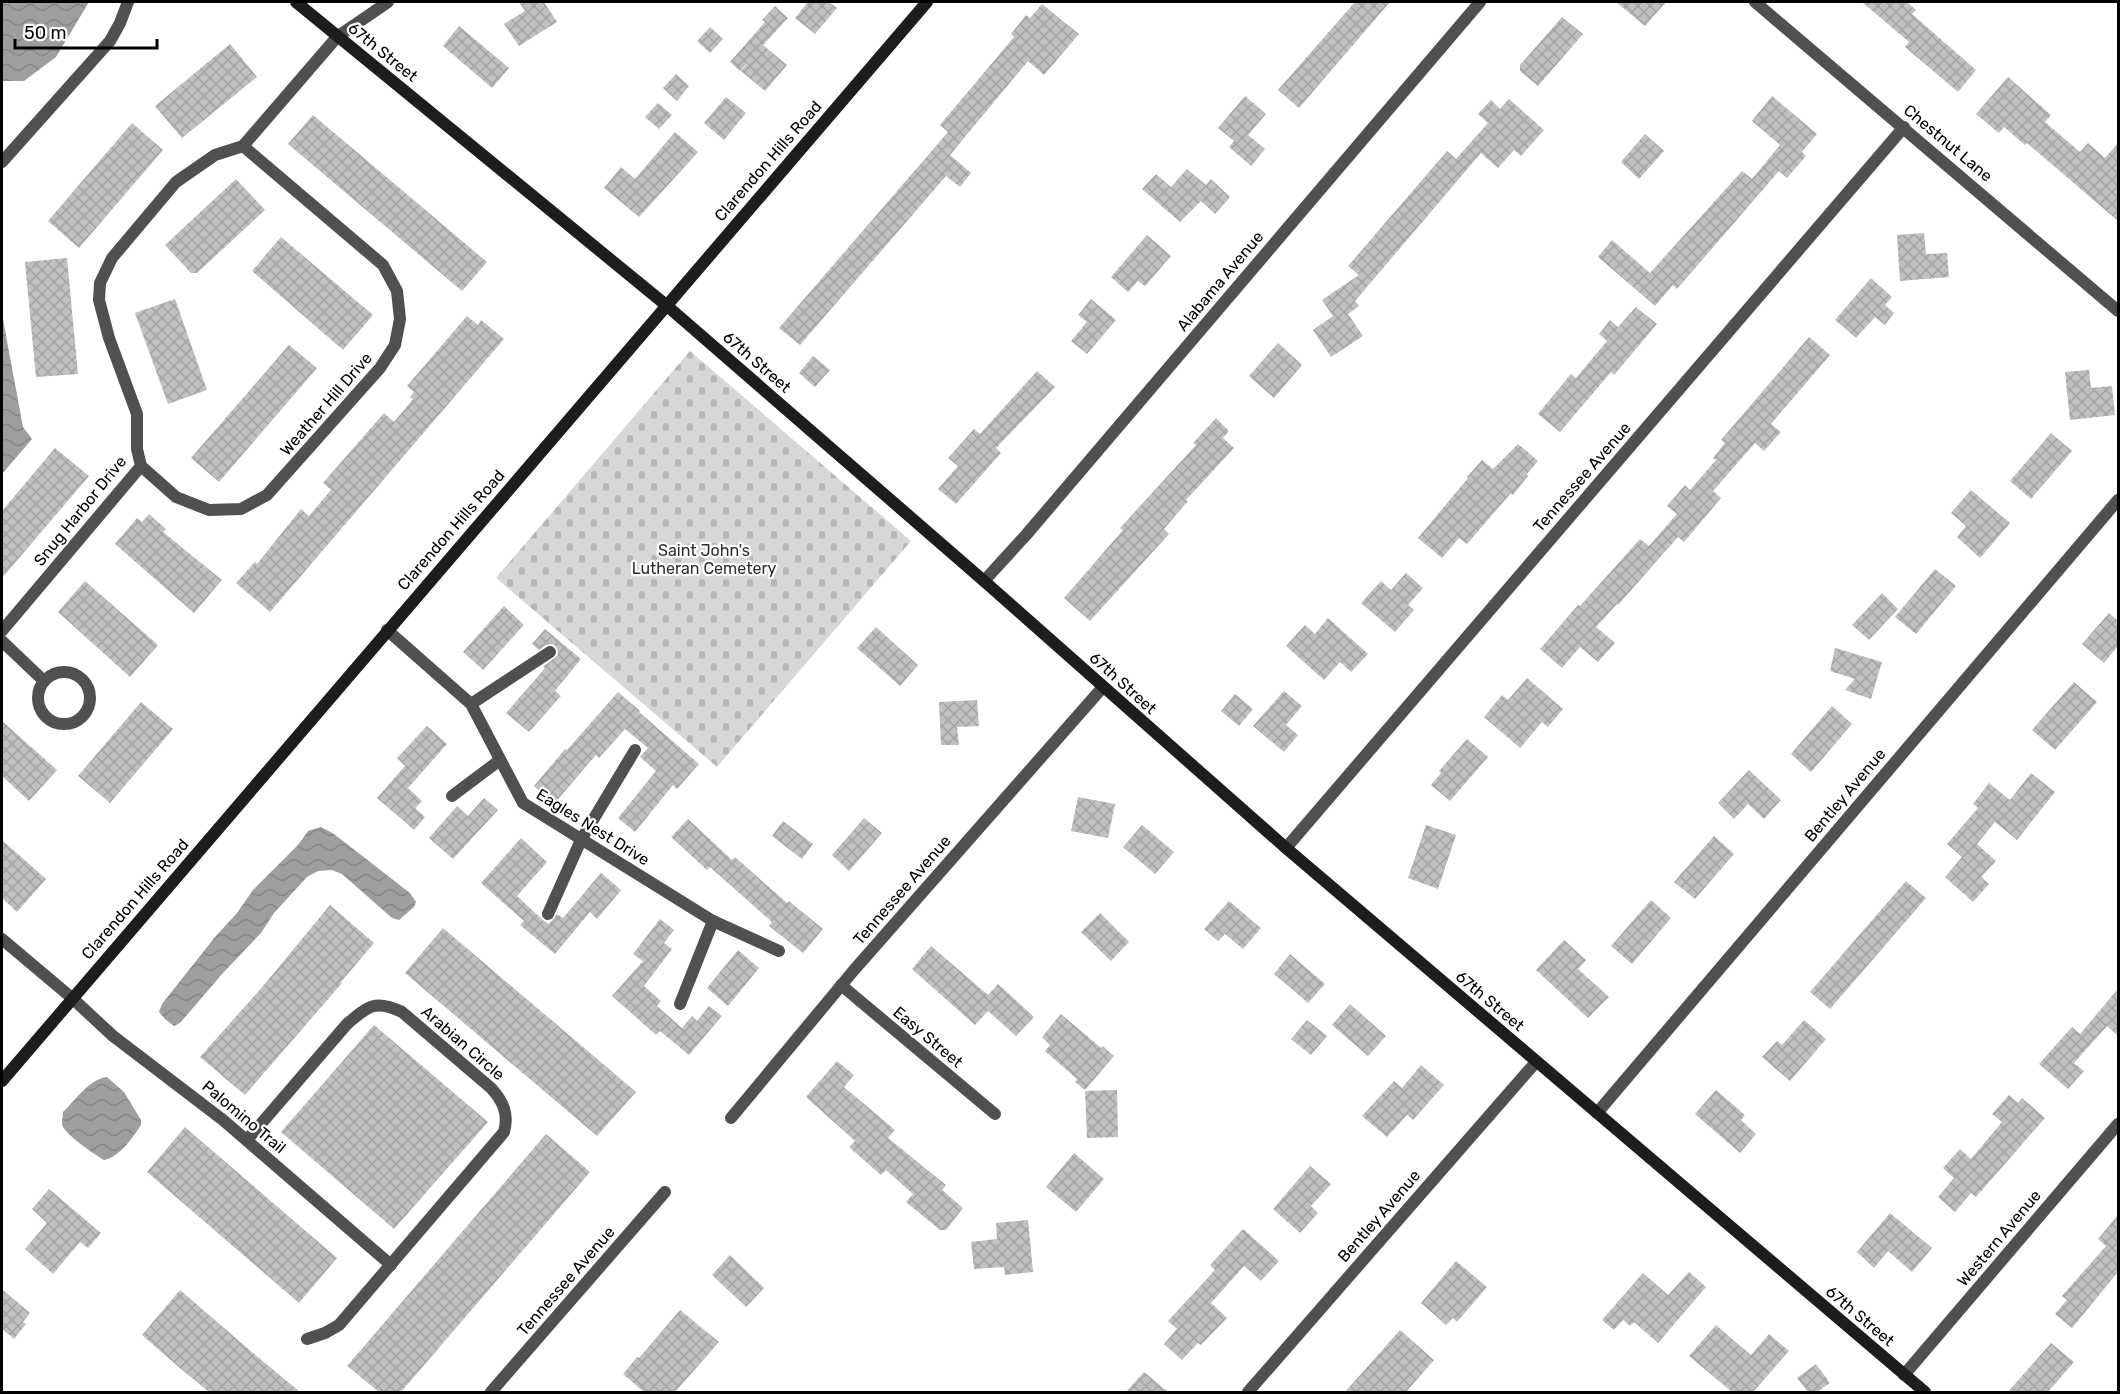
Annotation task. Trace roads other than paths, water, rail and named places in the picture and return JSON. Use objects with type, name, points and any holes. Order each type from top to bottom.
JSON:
[{"type":"street","points":[[2,162],[110,41],[128,2]]},
{"type":"street","name":"67th Street","points":[[296,2],[666,305],[984,581],[1286,848],[1925,1392]]},
{"type":"street","points":[[243,146],[337,37],[388,2]]},
{"type":"street","name":"Clarendon Hills Road","points":[[2,1081],[927,2]]},
{"type":"street","name":"Alabama Avenue","points":[[984,581],[1480,2]]},
{"type":"street","name":"Chestnut Lane","points":[[1755,2],[2118,311]]},
{"type":"street","name":"Tennessee Avenue","points":[[1286,848],[1904,128]]},
{"type":"street","name":"Weather Hill Drive","points":[[141,466],[176,497],[209,510],[241,509],[267,495],[288,473],[380,368],[395,345],[400,319],[397,291],[383,265],[243,146]]},
{"type":"street","name":"Snug Harbor Drive","points":[[2,631],[141,466],[137,449],[137,414],[109,338],[99,300],[100,283],[112,258],[176,182],[215,155],[243,146]]},
{"type":"street","name":"Bentley Avenue","points":[[1597,1113],[2118,500]]},
{"type":"street","name":"Eagles Nest Drive","points":[[387,630],[471,704],[523,803],[713,921],[779,951]]},
{"type":"street","points":[[2,641],[44,681]]},
{"type":"street","points":[[471,704],[550,652]]},
{"type":"street","points":[[62,672],[72,673],[81,678],[88,686],[91,696],[90,706],[85,716],[67,725],[56,724],[47,719],[40,711],[38,700],[39,690],[44,681],[62,672]]},
{"type":"street","name":"Tennessee Avenue","points":[[731,1118],[841,985],[1103,687]]},
{"type":"street","points":[[548,914],[581,840],[635,750]]},
{"type":"street","points":[[452,796],[500,760]]},
{"type":"street","points":[[680,1004],[713,921]]},
{"type":"street","points":[[2,939],[72,998]]},
{"type":"street","name":"Easy Street","points":[[841,985],[995,1114]]},
{"type":"street","name":"Palomino Trail","points":[[72,998],[113,1036],[247,1140],[391,1265]]},
{"type":"street","name":"Arabian Circle","points":[[247,1140],[347,1024],[363,1011],[376,1005],[388,1005],[402,1012],[491,1088],[501,1098],[506,1111],[504,1132],[339,1325],[307,1339]]},
{"type":"street","name":"Bentley Avenue","points":[[1248,1392],[1536,1062]]},
{"type":"street","name":"Western Avenue","points":[[1904,1375],[2118,1124]]},
{"type":"street","name":"Tennessee Avenue","points":[[491,1392],[665,1192]]},
{"type":"water","points":[[2,2],[89,2],[56,57],[24,81],[2,81]]},
{"type":"water","points":[[2,314],[23,427],[32,439],[2,474]]},
{"type":"water","points":[[321,827],[334,834],[410,893],[416,902],[414,907],[399,920],[392,918],[342,874],[332,870],[318,871],[307,877],[274,913],[261,933],[180,1023],[174,1026],[159,1012],[162,1004],[237,913],[253,890],[298,845],[308,831]]},
{"type":"water","points":[[107,1077],[124,1092],[141,1120],[141,1125],[121,1151],[104,1160],[71,1136],[63,1127],[62,1121],[63,1112],[83,1091],[94,1082]]},
{"type":"park label","name":"Saint John's Lutheran Cemetery","points":[[704,559]]}]
